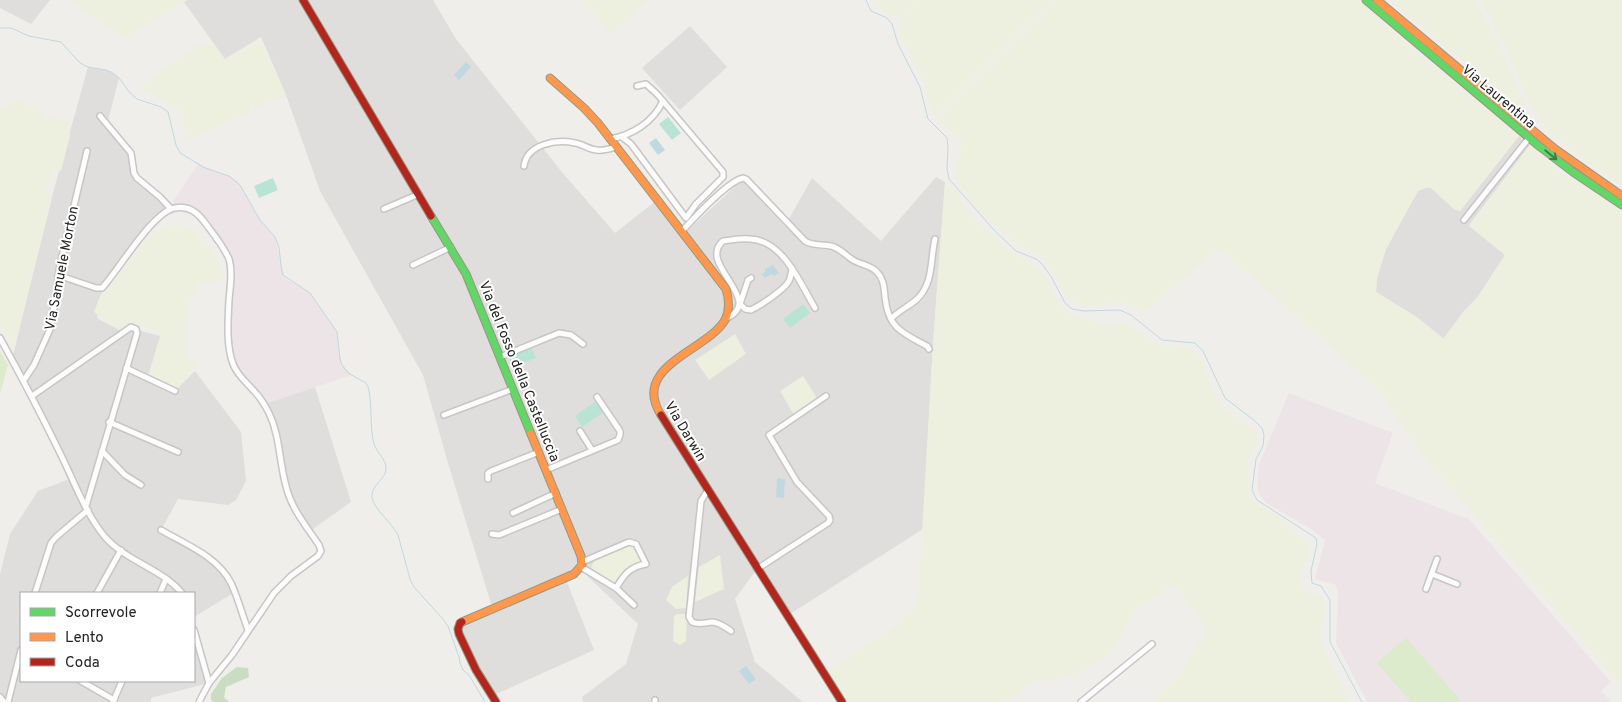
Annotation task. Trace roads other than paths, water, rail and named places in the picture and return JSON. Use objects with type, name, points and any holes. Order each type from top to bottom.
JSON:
[{"type":"street","name":"Via del Fosso della Castelluccia","points":[[303,0],[451,247],[468,279],[580,551],[582,564]]},
{"type":"street","name":"Via Laurentina","points":[[1366,0],[1529,138],[1573,172],[1622,205]]},
{"type":"street","name":"Via Laurentina","points":[[1376,0],[1556,150],[1622,196]]},
{"type":"street","points":[[550,78],[587,112],[610,139],[726,289],[728,303],[725,320]]},
{"type":"street","points":[[622,137],[631,144],[686,218],[696,204],[723,177],[724,174],[648,85],[637,86]]},
{"type":"street","points":[[610,139],[622,137],[641,126],[657,113],[663,101]]},
{"type":"street","points":[[100,116],[132,153],[137,178],[171,209]]},
{"type":"street","points":[[1464,220],[1529,138]]},
{"type":"street","points":[[524,166],[528,153],[535,148],[552,143],[576,143],[601,151],[616,147]]},
{"type":"street","name":"Via Samuele Morton","points":[[24,380],[34,365],[49,333],[58,275],[87,151]]},
{"type":"street","points":[[682,231],[696,215],[729,186],[737,180],[746,179],[804,241],[839,248],[853,260],[868,266],[878,273],[883,281],[887,310],[891,319],[904,334],[927,346],[929,349]]},
{"type":"street","points":[[384,209],[419,194]]},
{"type":"street","points":[[58,275],[97,289],[102,288],[148,229],[171,209],[184,208],[197,213],[208,226],[229,259],[231,272],[228,318],[229,345],[233,363],[237,373],[256,393],[269,413],[279,441],[284,480],[288,494],[296,511],[321,548],[318,556],[274,593],[232,655],[209,683],[199,702]]},
{"type":"street","points":[[792,269],[790,279],[786,284],[754,309],[745,309],[740,304],[735,291],[717,262],[715,253],[719,244],[723,241],[752,239],[772,246],[782,254],[792,269],[815,308]]},
{"type":"street","points":[[891,319],[926,290],[935,239]]},
{"type":"street","points":[[413,265],[451,247]]},
{"type":"street","points":[[725,320],[738,310],[748,280],[751,278]]},
{"type":"street","points":[[887,310],[899,311]]},
{"type":"street","name":"Via Darwin","points":[[725,320],[715,331],[666,368],[658,379],[653,392],[653,400],[657,410],[842,702]]},
{"type":"street","points":[[32,396],[131,327],[135,327],[137,330],[87,508],[51,543],[36,592]]},
{"type":"street","points":[[500,357],[559,333],[571,335],[583,344]]},
{"type":"street","points":[[0,338],[24,380],[87,508],[104,536],[121,550],[166,579],[181,592]]},
{"type":"street","points":[[126,368],[175,391]]},
{"type":"street","points":[[444,415],[513,388]]},
{"type":"street","points":[[757,569],[830,522],[829,516],[794,477],[769,435],[826,396]]},
{"type":"street","points":[[546,470],[618,440],[620,431],[597,397]]},
{"type":"street","points":[[110,422],[178,452]]},
{"type":"street","points":[[580,431],[592,450]]},
{"type":"street","points":[[102,451],[124,474],[141,485]]},
{"type":"street","points":[[488,479],[488,473],[491,471],[539,452]]},
{"type":"street","points":[[708,490],[701,501],[690,618],[696,624],[714,622],[731,631]]},
{"type":"street","points":[[513,513],[556,493]]},
{"type":"street","points":[[492,534],[499,535],[562,509]]},
{"type":"street","points":[[161,530],[204,555],[221,569],[235,592],[248,630]]},
{"type":"street","points":[[496,702],[476,670],[459,634],[458,629],[463,620],[574,574],[582,564],[629,542],[636,544],[646,564],[627,571],[616,588]]},
{"type":"street","points":[[98,592],[121,550]]},
{"type":"street","points":[[1426,589],[1437,560]]},
{"type":"street","points":[[582,564],[616,588],[634,605]]},
{"type":"street","points":[[1432,574],[1457,584]]},
{"type":"street","points":[[160,592],[166,579]]},
{"type":"street","points":[[195,634],[209,683]]},
{"type":"street","points":[[1081,702],[1152,644]]},
{"type":"street","points":[[0,697],[6,702],[20,653]]},
{"type":"street","points":[[83,682],[113,701],[122,682]]},
{"type":"water","points":[[466,62],[471,67],[459,80],[454,75]]},
{"type":"water","points":[[656,138],[665,150],[658,155],[649,143]]},
{"type":"water","points":[[773,265],[779,273],[765,278],[762,274],[765,272],[765,269]]},
{"type":"water","points":[[777,478],[785,479],[784,498],[776,497]]},
{"type":"water","points":[[746,666],[756,679],[749,684],[739,671]]},
{"type":"waterway","points":[[866,0],[871,11],[887,18],[892,24],[898,44],[920,87],[928,119],[947,138],[947,169],[949,179],[994,230],[1016,251],[1036,259],[1042,264],[1052,278],[1065,303],[1072,309],[1084,311],[1120,310],[1131,315],[1162,340],[1195,343],[1203,351],[1225,398],[1262,428],[1264,435],[1263,446],[1256,459],[1252,490],[1257,500],[1316,538],[1317,544],[1311,571],[1312,583],[1321,586],[1330,600],[1330,642],[1362,702]]},
{"type":"waterway","points":[[0,28],[11,28],[29,36],[61,42],[80,63],[88,67],[113,73],[137,99],[161,107],[168,112],[176,145],[180,153],[205,168],[229,176],[240,185],[260,220],[275,237],[279,247],[283,275],[310,293],[337,332],[342,365],[348,373],[366,383],[368,387],[374,444],[385,462],[386,468],[384,476],[373,489],[372,498],[376,507],[398,535],[414,587],[448,626],[463,670],[469,675],[485,702]]}]
